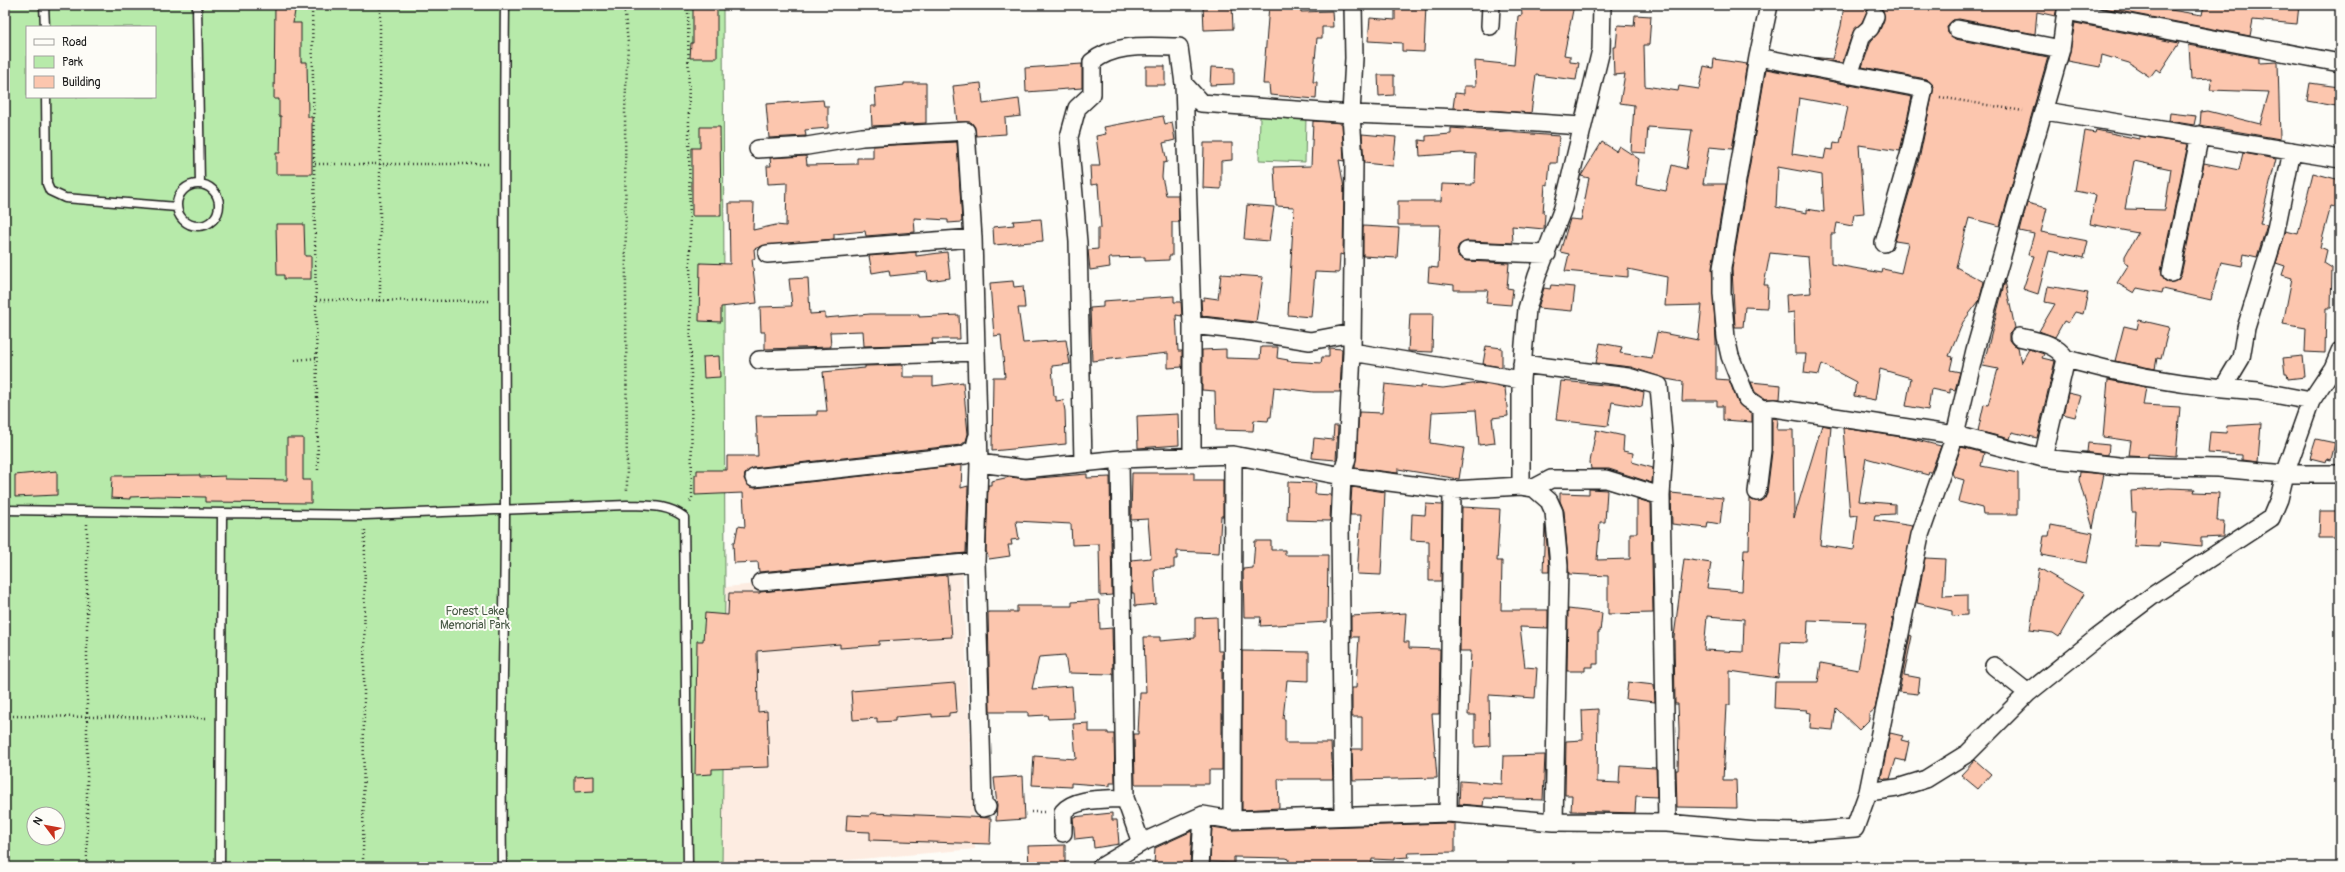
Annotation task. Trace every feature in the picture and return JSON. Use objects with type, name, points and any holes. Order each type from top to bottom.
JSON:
[{"type":"street","points":[[1344,816],[1340,599],[1342,476],[1347,458],[1352,352],[1354,162],[1351,114],[1354,58],[1353,5]]},
{"type":"street","points":[[1490,26],[1491,5]]},
{"type":"street","points":[[1527,487],[1521,372],[1527,309],[1537,276],[1563,208],[1581,126],[1601,50],[1602,5]]},
{"type":"street","points":[[1769,5],[1758,56],[1722,268],[1722,293],[1726,338],[1730,356],[1747,399],[1762,409],[1774,408],[1955,435],[2043,458],[2119,466],[2218,468],[2285,474],[2340,474]]},
{"type":"street","points":[[1101,867],[1141,843],[1203,815],[1232,820],[1448,813],[1554,822],[1667,823],[1756,831],[1800,832],[1855,828],[1868,792],[1920,535],[1955,435],[1975,350],[2044,113],[2061,49],[2063,8],[2340,63]]},
{"type":"street","points":[[1849,75],[1862,35],[1870,28],[1875,16]]},
{"type":"street","points":[[1957,29],[2061,49]]},
{"type":"street","points":[[1083,462],[1078,242],[1069,137],[1077,108],[1092,94],[1092,62],[1099,56],[1116,49],[1180,47],[1184,84],[1192,325],[1192,456]]},
{"type":"street","points":[[1758,56],[1924,90],[1912,145],[1884,243]]},
{"type":"street","points":[[1184,84],[1201,103],[1351,114],[1462,118],[1581,126]]},
{"type":"street","points":[[2044,113],[2200,135],[2340,159]]},
{"type":"street","points":[[758,149],[807,146],[862,137],[966,131],[973,238],[977,438],[979,463],[976,562],[983,808],[987,807]]},
{"type":"street","points":[[2171,273],[2200,135]]},
{"type":"street","points":[[2224,388],[2241,358],[2246,328],[2275,234],[2292,151]]},
{"type":"street","points":[[767,254],[973,238]]},
{"type":"street","points":[[1467,251],[1546,254]]},
{"type":"street","points":[[1192,325],[1253,332],[1310,341],[1352,333]]},
{"type":"street","points":[[2019,337],[2053,346],[2061,351],[2066,359],[2098,368],[2179,384],[2258,391],[2311,401]]},
{"type":"street","points":[[1868,792],[1897,788],[1926,779],[1968,753],[2028,693],[2156,594],[2271,518],[2311,401],[2336,368],[2340,351]]},
{"type":"street","points":[[758,360],[975,352]]},
{"type":"street","points":[[1352,352],[1521,372],[1628,377],[1659,386],[1664,447],[1661,496],[1667,823]]},
{"type":"street","points":[[2043,458],[2066,359]]},
{"type":"street","points":[[1757,492],[1762,451],[1762,409]]},
{"type":"street","points":[[754,478],[965,455],[975,446],[977,438]]},
{"type":"street","points":[[979,463],[1025,469],[1120,459],[1233,455],[1342,476],[1452,490],[1527,487],[1551,480],[1606,479],[1661,496]]},
{"type":"street","points":[[1232,820],[1233,455]]},
{"type":"street","points":[[1120,459],[1125,798],[1141,843]]},
{"type":"street","points":[[1527,487],[1549,501],[1554,512],[1559,566],[1554,822]]},
{"type":"street","points":[[1448,813],[1452,490]]},
{"type":"street","points":[[761,582],[976,562]]},
{"type":"street","points":[[1994,666],[2028,693]]},
{"type":"street","points":[[1063,832],[1063,812],[1068,806],[1085,801],[1125,798]]},
{"type":"street","points":[[1200,867],[1203,815]]},
{"type":"lane","points":[[44,5],[45,26]]},
{"type":"lane","points":[[197,5],[200,184]]},
{"type":"lane","points":[[502,867],[501,791],[505,509],[503,164],[505,5]]},
{"type":"lane","points":[[46,98],[47,184],[50,191],[65,198],[177,207]]},
{"type":"lane","points":[[193,184],[200,184],[214,192],[218,199],[216,216],[210,222],[202,225],[186,222],[180,215],[177,207],[181,193],[193,184]]},
{"type":"lane","points":[[5,510],[365,515],[627,505],[661,506],[673,509],[684,517],[688,867]]},
{"type":"lane","points":[[220,867],[222,514]]},
{"type":"path","points":[[312,5],[318,471]]},
{"type":"path","points":[[380,5],[380,301]]},
{"type":"path","points":[[624,5],[628,42],[625,111],[627,505]]},
{"type":"path","points":[[684,517],[692,498],[688,5]]},
{"type":"path","points":[[1923,94],[2044,113]]},
{"type":"path","points":[[314,164],[503,164]]},
{"type":"path","points":[[316,300],[503,301]]},
{"type":"path","points":[[295,360],[317,358]]},
{"type":"path","points":[[87,511],[85,716],[88,779],[87,867]]},
{"type":"path","points":[[363,867],[365,515]]},
{"type":"path","points":[[5,716],[220,718]]},
{"type":"shaded area","points":[[962,563],[975,849],[768,867],[722,867],[726,587]]},
{"type":"green space","name":"Forest Lake Memorial Park","points":[[5,5],[723,5],[725,590],[722,867],[5,867],[5,226],[9,214],[5,168]]},
{"type":"green space","points":[[1260,116],[1306,117],[1305,162],[1259,160]]},
{"type":"water","points":[[2170,863],[2170,867],[2117,867],[2117,866]]},
{"type":"building","points":[[275,5],[296,5],[293,23],[301,23],[301,62],[307,62],[308,117],[312,117],[312,174],[276,174],[276,153],[280,153],[281,116],[279,116],[279,99],[274,99]]},
{"type":"building","points":[[1232,5],[1233,29],[1204,30],[1203,6]]},
{"type":"building","points":[[1269,5],[1301,5],[1301,12],[1332,11],[1333,27],[1322,27],[1322,38],[1317,38],[1313,82],[1317,82],[1316,99],[1270,95],[1269,84],[1263,84]]},
{"type":"building","points":[[1395,5],[1426,5],[1424,52],[1402,51],[1402,43],[1368,41],[1370,18],[1395,20]]},
{"type":"building","points":[[1521,5],[1574,5],[1564,55],[1570,56],[1570,62],[1579,63],[1576,80],[1536,75],[1531,113],[1453,108],[1455,93],[1464,94],[1464,86],[1476,86],[1475,61],[1514,65],[1518,16],[1522,15]]},
{"type":"building","points":[[1844,5],[2058,5],[2055,16],[2037,12],[2035,34],[1959,19],[1953,20],[1947,27],[1948,33],[1955,39],[2048,57],[2000,226],[1969,218],[1956,267],[1984,282],[1979,301],[1963,322],[1949,356],[1953,357],[1950,370],[1960,372],[1955,390],[1950,389],[1950,393],[1931,389],[1928,410],[1906,406],[1911,378],[1880,369],[1875,400],[1854,396],[1856,382],[1822,364],[1819,375],[1804,373],[1806,354],[1795,354],[1794,312],[1787,313],[1786,295],[1811,293],[1808,257],[1770,253],[1764,285],[1768,285],[1767,308],[1745,307],[1743,327],[1735,327],[1732,269],[1766,69],[1912,97],[1900,151],[1859,145],[1864,213],[1854,214],[1852,226],[1837,223],[1835,234],[1831,234],[1831,264],[1882,273],[1883,269],[1901,273],[1908,243],[1895,241],[1920,155],[1934,86],[1926,79],[1862,67],[1871,41],[1879,32],[1884,20],[1883,10],[1878,7],[1869,8],[1862,22],[1853,32],[1842,63],[1810,57],[1832,59],[1841,26]],"holes":[[[1799,98],[1848,107],[1840,143],[1834,142],[1833,150],[1826,149],[1824,159],[1792,154]],[[1778,167],[1822,175],[1824,212],[1807,209],[1807,213],[1776,207]]]},
{"type":"building","points":[[2088,5],[2165,5],[2164,9],[2202,15],[2204,5],[2299,5],[2297,24],[2253,20],[2250,36]]},
{"type":"building","points":[[693,7],[717,7],[717,58],[690,58],[691,43],[693,43]]},
{"type":"building","points":[[1635,15],[1651,16],[1649,45],[1644,45],[1645,86],[1678,91],[1679,86],[1699,89],[1704,66],[1713,68],[1714,59],[1747,64],[1732,149],[1709,147],[1703,184],[1726,184],[1712,268],[1716,341],[1716,379],[1729,380],[1738,403],[1752,414],[1752,422],[1723,420],[1723,406],[1717,406],[1717,401],[1682,401],[1683,382],[1666,379],[1631,367],[1596,363],[1600,343],[1622,347],[1620,353],[1652,358],[1657,332],[1698,340],[1702,305],[1665,306],[1667,277],[1628,269],[1628,277],[1565,271],[1569,254],[1560,252],[1570,219],[1581,220],[1589,178],[1581,176],[1602,142],[1616,151],[1619,146],[1639,159],[1636,185],[1666,191],[1672,165],[1686,169],[1692,130],[1648,127],[1646,153],[1631,152],[1634,105],[1620,103],[1625,74],[1614,75],[1613,47],[1616,47],[1618,25],[1634,26]]},
{"type":"building","points":[[2075,23],[2179,43],[2160,72],[2156,69],[2150,77],[2129,63],[2102,55],[2100,67],[2068,61]]},
{"type":"building","points":[[2189,45],[2259,58],[2259,63],[2278,62],[2280,139],[2200,125],[2201,112],[2208,111],[2260,124],[2269,92],[2210,90],[2212,78],[2191,79]]},
{"type":"building","points":[[1082,64],[1082,88],[1026,92],[1025,68]]},
{"type":"building","points":[[1146,66],[1165,66],[1165,85],[1146,85]]},
{"type":"building","points":[[1211,67],[1234,68],[1234,84],[1210,85]]},
{"type":"building","points":[[1378,75],[1394,75],[1394,95],[1379,96]]},
{"type":"building","points":[[904,83],[926,83],[926,123],[872,126],[871,106],[876,106],[875,88],[904,85]]},
{"type":"building","points":[[981,83],[983,104],[1019,99],[1021,116],[1005,118],[1006,134],[976,136],[974,126],[971,122],[957,122],[953,86]]},
{"type":"building","points":[[2310,83],[2339,87],[2336,106],[2307,101]]},
{"type":"building","points":[[823,100],[824,106],[828,106],[828,128],[805,130],[806,136],[769,138],[766,104]]},
{"type":"building","points":[[2170,113],[2196,116],[2194,125],[2169,121]]},
{"type":"building","points":[[1163,116],[1165,124],[1172,122],[1175,140],[1163,143],[1167,162],[1163,163],[1162,177],[1166,195],[1178,195],[1179,222],[1172,222],[1172,256],[1169,256],[1169,260],[1145,261],[1145,257],[1109,258],[1110,267],[1090,270],[1088,250],[1098,249],[1098,228],[1101,228],[1098,184],[1091,185],[1090,166],[1100,166],[1096,136],[1106,134],[1104,127]]},
{"type":"building","points":[[1313,121],[1342,123],[1344,161],[1339,160],[1344,188],[1343,255],[1340,254],[1339,273],[1315,272],[1311,317],[1288,315],[1294,207],[1276,206],[1274,167],[1311,166]]},
{"type":"building","points":[[700,127],[720,127],[721,216],[692,216],[692,148],[700,148]]},
{"type":"building","points":[[1451,128],[1559,136],[1557,163],[1550,163],[1548,185],[1545,184],[1543,213],[1545,214],[1544,229],[1512,226],[1513,243],[1467,241],[1459,245],[1457,250],[1458,256],[1466,261],[1509,263],[1507,288],[1513,289],[1511,305],[1486,303],[1488,290],[1454,290],[1454,285],[1428,282],[1429,267],[1438,268],[1440,225],[1398,225],[1398,201],[1441,201],[1442,184],[1472,185],[1472,183],[1475,183],[1476,154],[1461,153],[1420,156],[1419,140],[1426,141],[1426,136],[1451,134]]},
{"type":"building","points":[[2096,130],[2139,139],[2139,136],[2188,144],[2161,271],[2164,280],[2169,283],[2178,280],[2181,275],[2204,163],[2239,170],[2243,153],[2276,159],[2260,224],[2267,225],[2257,257],[2244,254],[2242,266],[2221,262],[2211,300],[2163,289],[2162,293],[2137,288],[2134,293],[2117,283],[2129,264],[2125,262],[2125,256],[2138,233],[2090,224],[2096,195],[2075,191],[2085,131],[2095,133]],"holes":[[[2134,161],[2171,169],[2165,210],[2125,209]]]},
{"type":"building","points":[[1362,134],[1396,137],[1393,166],[1364,163]]},
{"type":"building","points":[[957,142],[962,222],[948,223],[948,220],[914,218],[915,232],[866,236],[865,231],[834,234],[834,239],[762,246],[754,249],[755,259],[752,259],[757,303],[721,307],[721,322],[699,321],[700,263],[730,264],[729,203],[754,203],[753,230],[776,225],[786,226],[787,183],[768,184],[767,166],[771,166],[770,158],[806,156],[807,165],[857,164],[857,158],[873,158],[873,146]]},
{"type":"building","points":[[1204,143],[1232,143],[1232,160],[1221,161],[1221,189],[1203,188]]},
{"type":"building","points":[[2313,173],[2340,180],[2340,208],[2331,206],[2320,247],[2327,250],[2324,263],[2332,268],[2331,308],[2326,308],[2325,353],[2305,352],[2306,328],[2283,324],[2292,278],[2282,275],[2285,266],[2276,263],[2286,231],[2298,234]]},
{"type":"building","points":[[2027,203],[2047,208],[2041,232],[2088,241],[2084,258],[2049,251],[2038,294],[2023,289],[2034,256],[2028,255],[2034,234],[2020,231]]},
{"type":"building","points":[[1247,205],[1274,207],[1269,241],[1244,239]]},
{"type":"building","points":[[1041,219],[1043,241],[994,245],[993,227],[1014,225],[1013,221]]},
{"type":"building","points":[[276,224],[304,224],[305,256],[311,256],[311,279],[284,279],[284,275],[277,275]]},
{"type":"building","points":[[1363,226],[1399,228],[1397,258],[1363,256]]},
{"type":"building","points":[[916,252],[916,256],[947,252],[950,278],[928,281],[927,272],[890,276],[889,270],[872,273],[869,256]]},
{"type":"building","points":[[1221,274],[1263,277],[1256,322],[1202,316],[1201,300],[1204,300],[1204,297],[1218,299]]},
{"type":"building","points":[[808,278],[810,314],[825,313],[825,318],[870,314],[919,314],[919,317],[959,315],[960,339],[932,339],[933,344],[864,346],[863,331],[830,332],[831,347],[765,349],[765,332],[761,332],[760,307],[792,306],[789,279]]},
{"type":"building","points":[[1013,281],[1014,287],[1023,286],[1025,308],[1018,308],[1023,343],[1066,340],[1070,364],[1052,366],[1054,396],[1056,396],[1056,401],[1063,400],[1065,411],[1066,444],[992,451],[993,377],[1005,377],[1001,335],[994,336],[990,283]]},
{"type":"building","points":[[2005,281],[2015,328],[2009,334],[2009,340],[2013,345],[2018,347],[2021,363],[2029,349],[2044,354],[2042,358],[2055,361],[2037,438],[2012,432],[2010,439],[1978,431],[1984,404],[1988,405],[1998,369],[1983,366]]},
{"type":"building","points":[[1551,285],[1575,287],[1572,311],[1538,308],[1544,288],[1550,289]]},
{"type":"building","points":[[2048,286],[2088,293],[2083,314],[2075,312],[2068,323],[2064,321],[2055,337],[2039,331],[2055,304],[2045,302]]},
{"type":"building","points":[[1174,296],[1174,302],[1181,302],[1182,316],[1176,315],[1178,351],[1182,351],[1182,367],[1168,368],[1168,353],[1092,361],[1090,308],[1103,307],[1103,301]]},
{"type":"building","points":[[1410,314],[1433,314],[1432,352],[1408,351]]},
{"type":"building","points":[[2139,320],[2169,327],[2161,359],[2157,358],[2155,369],[2115,361],[2124,326],[2137,329]]},
{"type":"building","points":[[1486,346],[1502,348],[1502,367],[1483,364]]},
{"type":"building","points":[[1261,347],[1278,347],[1277,358],[1288,360],[1287,361],[1321,363],[1322,357],[1329,357],[1329,348],[1342,349],[1340,392],[1313,392],[1274,387],[1271,417],[1269,417],[1268,421],[1254,420],[1253,431],[1216,430],[1215,391],[1202,390],[1202,350],[1226,349],[1226,358],[1260,359]]},
{"type":"building","points":[[719,356],[720,377],[704,378],[703,357]]},
{"type":"building","points":[[2303,356],[2305,377],[2288,379],[2287,374],[2285,374],[2283,358]]},
{"type":"building","points":[[903,365],[903,377],[933,377],[933,386],[963,382],[968,434],[966,441],[961,445],[753,468],[745,474],[744,479],[750,487],[755,488],[962,465],[961,488],[968,486],[966,553],[759,572],[758,562],[734,563],[733,542],[735,542],[738,526],[745,527],[743,493],[695,495],[695,475],[697,475],[697,470],[727,470],[727,456],[758,456],[756,416],[817,415],[817,411],[827,411],[823,372],[865,368],[865,366]]},
{"type":"building","points":[[2108,380],[2146,387],[2143,405],[2180,407],[2176,456],[2148,454],[2148,457],[2129,456],[2131,441],[2103,437]]},
{"type":"building","points":[[1561,381],[1626,387],[1644,392],[1642,407],[1612,402],[1608,426],[1556,420]]},
{"type":"building","points":[[1751,382],[1781,385],[1780,399],[1765,399],[1755,392]]},
{"type":"building","points":[[1479,383],[1505,388],[1508,416],[1492,418],[1495,443],[1479,445],[1476,410],[1432,412],[1430,443],[1464,448],[1459,479],[1398,469],[1398,473],[1355,468],[1359,412],[1382,413],[1385,384],[1421,388],[1421,386],[1443,388]]},
{"type":"building","points":[[2068,393],[2081,396],[2075,417],[2063,414]]},
{"type":"building","points":[[1178,414],[1179,445],[1138,448],[1137,416]]},
{"type":"building","points":[[1772,418],[1778,419],[1777,430],[1793,430],[1794,518],[1822,425],[1831,427],[1820,545],[1854,550],[1858,515],[1850,516],[1843,428],[1908,438],[1941,446],[1931,472],[1929,472],[1928,475],[1866,458],[1859,501],[1895,504],[1895,514],[1875,515],[1874,520],[1913,526],[1893,618],[1891,619],[1893,619],[1875,709],[1869,714],[1869,720],[1859,730],[1836,708],[1833,730],[1810,728],[1811,713],[1806,712],[1807,710],[1774,708],[1775,682],[1818,682],[1821,663],[1858,670],[1866,622],[1808,620],[1807,643],[1781,642],[1778,678],[1730,671],[1730,705],[1727,705],[1723,780],[1736,780],[1737,808],[1677,807],[1676,770],[1678,770],[1679,729],[1678,704],[1675,704],[1674,637],[1684,559],[1711,563],[1707,588],[1742,591],[1744,549],[1749,549],[1750,499],[1761,501],[1767,493],[1772,452]],"holes":[[[1707,616],[1744,619],[1743,652],[1704,650]]]},
{"type":"building","points":[[2261,424],[2258,462],[2242,460],[2242,455],[2208,453],[2210,432],[2226,433],[2227,426]]},
{"type":"building","points":[[1334,426],[1338,426],[1336,460],[1312,458],[1314,438],[1333,440]]},
{"type":"building","points":[[1596,430],[1624,436],[1623,451],[1633,453],[1632,462],[1653,468],[1652,483],[1609,469],[1591,469],[1590,462]]},
{"type":"building","points":[[287,438],[303,438],[303,480],[311,480],[311,503],[205,502],[205,497],[157,496],[130,497],[130,499],[111,498],[112,476],[200,475],[200,477],[225,476],[225,479],[287,480]]},
{"type":"building","points":[[2316,439],[2335,443],[2331,460],[2327,459],[2326,462],[2310,458]]},
{"type":"building","points":[[2088,443],[2109,445],[2108,455],[2082,452],[2087,452]]},
{"type":"building","points":[[1961,447],[1984,453],[1981,466],[2018,473],[2018,514],[1983,514],[1982,508],[1959,502],[1964,480],[1954,477],[1952,473]]},
{"type":"building","points":[[57,471],[57,495],[15,497],[15,475]]},
{"type":"building","points":[[2080,472],[2104,474],[2093,528],[2079,480]]},
{"type":"building","points":[[1132,473],[1194,473],[1194,480],[1223,480],[1223,516],[1221,516],[1219,553],[1177,551],[1177,559],[1174,559],[1174,568],[1154,569],[1156,604],[1135,606],[1134,593],[1132,593],[1131,560],[1151,558],[1148,519],[1131,520]]},
{"type":"building","points":[[1087,474],[1087,478],[1110,477],[1112,595],[1100,596],[1099,544],[1072,545],[1071,524],[1016,521],[1019,539],[1011,540],[1012,545],[1008,545],[1010,556],[989,559],[986,551],[988,485],[991,485],[991,481],[1010,477],[1026,479]]},
{"type":"building","points":[[1288,482],[1316,483],[1315,494],[1331,495],[1330,521],[1287,520]]},
{"type":"building","points":[[1352,487],[1385,492],[1381,575],[1357,574],[1361,515],[1350,515]]},
{"type":"building","points":[[2169,488],[2195,489],[2194,492],[2219,493],[2217,521],[2224,521],[2223,537],[2201,538],[2201,546],[2160,542],[2159,547],[2134,546],[2136,512],[2132,512],[2131,491]]},
{"type":"building","points":[[1589,489],[1607,490],[1605,522],[1600,522],[1597,560],[1630,559],[1630,533],[1637,533],[1637,499],[1651,503],[1653,613],[1608,614],[1608,576],[1569,574],[1564,511],[1560,501],[1560,493],[1589,494]]},
{"type":"building","points":[[1671,493],[1723,498],[1720,524],[1708,522],[1707,528],[1672,524]]},
{"type":"building","points":[[1426,504],[1442,505],[1441,581],[1429,581],[1429,541],[1411,540],[1412,514],[1425,515]]},
{"type":"building","points":[[1462,507],[1500,509],[1497,561],[1502,561],[1501,610],[1548,610],[1548,628],[1520,627],[1525,667],[1537,668],[1535,698],[1489,695],[1490,746],[1475,747],[1475,715],[1468,715],[1471,651],[1460,651]]},
{"type":"building","points":[[2320,511],[2340,511],[2340,538],[2319,538]]},
{"type":"building","points":[[1545,525],[1549,566],[1549,572],[1543,572]]},
{"type":"building","points":[[2051,525],[2093,533],[2087,563],[2041,555],[2044,536],[2049,536]]},
{"type":"building","points":[[1255,541],[1271,541],[1271,550],[1285,550],[1285,555],[1328,555],[1327,622],[1260,626],[1261,617],[1244,617],[1243,569],[1253,568]]},
{"type":"building","points":[[1925,558],[1945,559],[1943,596],[1967,595],[1967,615],[1952,616],[1952,611],[1917,603]]},
{"type":"building","points":[[2039,568],[2084,594],[2059,637],[2053,633],[2030,630]]},
{"type":"building","points":[[947,575],[952,637],[879,641],[879,645],[840,648],[840,644],[757,651],[758,712],[767,711],[769,767],[712,769],[712,774],[695,775],[697,641],[703,641],[705,613],[728,615],[729,593],[760,593]]},
{"type":"building","points":[[1099,600],[1100,629],[1112,628],[1113,674],[1068,673],[1065,655],[1039,657],[1032,689],[1072,686],[1074,718],[1048,719],[1047,715],[1028,716],[1028,712],[990,712],[988,612],[1017,612],[1017,606],[1072,606],[1072,602]]},
{"type":"building","points":[[1568,609],[1602,613],[1600,632],[1598,632],[1598,664],[1593,664],[1593,667],[1585,667],[1585,671],[1567,671]]},
{"type":"building","points":[[1406,613],[1404,642],[1409,642],[1409,648],[1440,649],[1439,714],[1432,714],[1437,778],[1353,780],[1352,749],[1362,749],[1362,717],[1352,717],[1352,688],[1356,688],[1359,637],[1351,637],[1351,616]]},
{"type":"building","points":[[1217,617],[1218,651],[1222,651],[1222,770],[1209,770],[1209,784],[1135,784],[1134,734],[1138,734],[1140,693],[1146,693],[1144,637],[1160,637],[1160,641],[1195,638],[1195,618]]},
{"type":"building","points":[[1910,635],[1912,636],[1904,675],[1920,678],[1918,694],[1899,692]]},
{"type":"building","points":[[1242,651],[1309,652],[1309,681],[1287,680],[1283,719],[1285,719],[1285,743],[1331,743],[1333,779],[1278,779],[1279,808],[1242,810]]},
{"type":"building","points":[[1628,682],[1654,685],[1655,702],[1626,699]]},
{"type":"building","points":[[955,683],[957,712],[949,713],[949,716],[932,717],[932,714],[895,717],[895,721],[877,722],[877,718],[853,720],[851,691]]},
{"type":"building","points":[[1598,709],[1597,782],[1619,783],[1620,766],[1656,768],[1657,797],[1636,796],[1635,813],[1571,811],[1572,795],[1565,795],[1566,741],[1583,740],[1582,710]]},
{"type":"building","points":[[1089,723],[1089,732],[1108,732],[1108,734],[1114,734],[1115,783],[1110,783],[1110,786],[1071,783],[1071,787],[1032,785],[1034,756],[1076,759],[1073,724]]},
{"type":"building","points":[[1890,733],[1903,736],[1901,740],[1909,742],[1905,761],[1896,759],[1890,779],[1886,779],[1881,778]]},
{"type":"building","points":[[1545,755],[1543,800],[1484,798],[1483,806],[1459,804],[1460,781],[1502,784],[1503,756]]},
{"type":"building","points":[[1975,760],[1991,774],[1978,789],[1961,775]]},
{"type":"building","points":[[594,776],[594,791],[575,792],[575,777]]},
{"type":"building","points":[[1023,776],[1025,819],[996,821],[997,805],[994,778]]},
{"type":"building","points":[[871,813],[991,818],[990,844],[870,840],[870,832],[846,831],[847,815],[869,816]]},
{"type":"building","points":[[1112,813],[1112,820],[1117,820],[1119,844],[1094,848],[1093,837],[1075,839],[1073,817]]},
{"type":"building","points":[[1455,824],[1455,852],[1408,853],[1409,857],[1394,858],[1394,860],[1372,859],[1371,867],[1288,867],[1289,859],[1286,858],[1234,857],[1234,863],[1210,862],[1212,827],[1232,830]]},
{"type":"building","points":[[1192,831],[1190,865],[1188,867],[1154,865],[1155,848]]},
{"type":"building","points":[[1065,845],[1065,867],[1029,867],[1028,846]]}]
